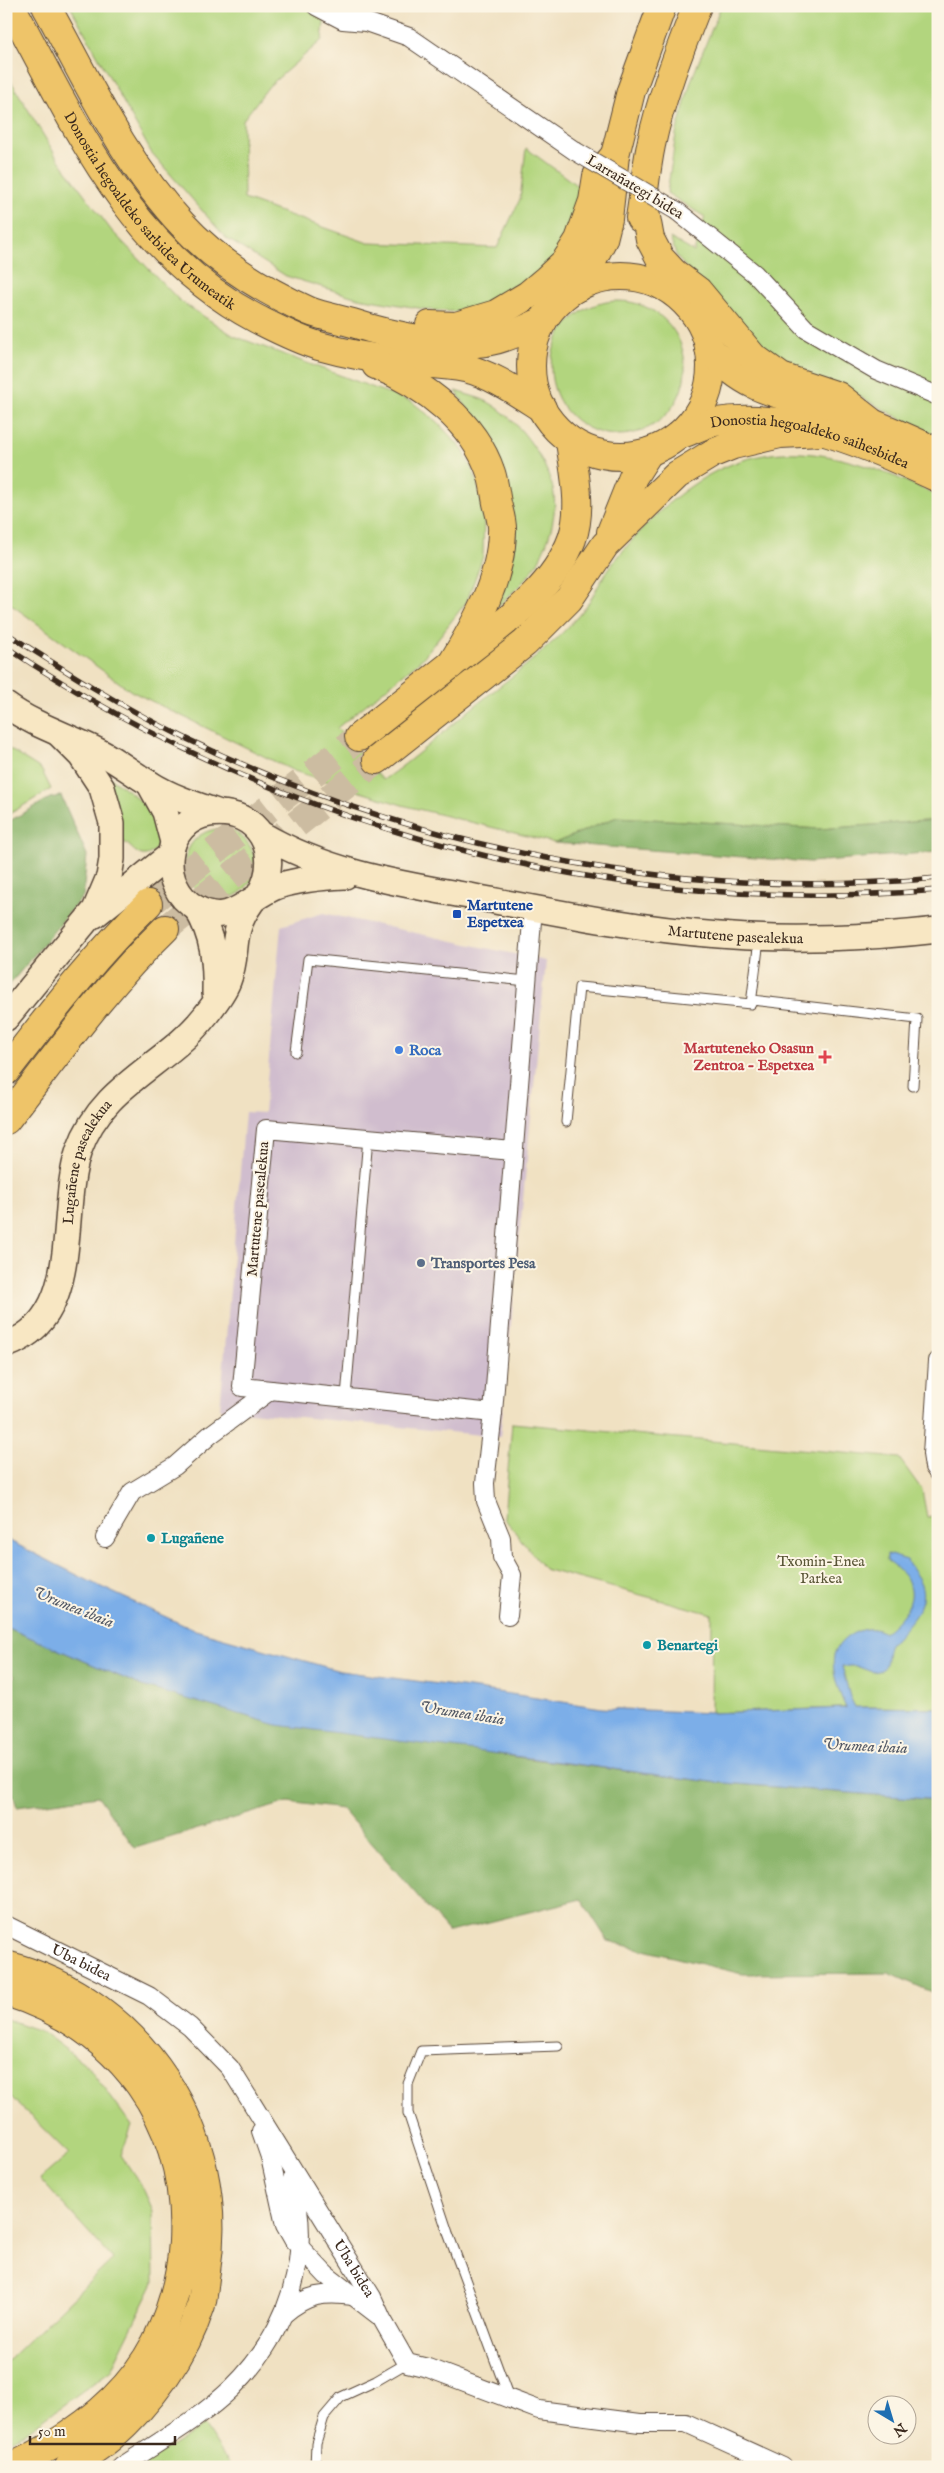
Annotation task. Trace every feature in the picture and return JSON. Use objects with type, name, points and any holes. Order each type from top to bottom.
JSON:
[{"type":"main road","name":"Donostia hegoaldeko sarbidea Urumeatik","points":[[11,6],[81,135],[122,200],[158,244],[196,279],[235,307],[281,331],[317,346],[344,352]]},
{"type":"main road","name":"Donostia hegoaldeko sarbidea Urumeatik","points":[[46,6],[117,135],[145,178],[182,224],[219,258],[260,285],[311,312],[353,323]]},
{"type":"main road","points":[[578,287],[603,239],[608,219],[615,155],[631,91],[662,6]]},
{"type":"main road","points":[[662,286],[647,265],[641,252],[639,239],[643,201],[651,145],[662,103],[678,54],[698,6]]},
{"type":"main road","points":[[353,323],[456,326],[496,314],[513,305],[534,290],[565,262],[579,240],[587,220],[597,176],[615,155]]},
{"type":"main road","points":[[643,201],[650,239],[660,258],[674,273],[698,290],[752,357],[781,377],[838,396],[870,421]]},
{"type":"main road","points":[[634,277],[662,286],[684,301],[700,323],[710,348],[711,372],[706,396],[695,417],[679,435],[649,452],[622,457],[595,453],[570,441],[552,424],[542,408],[531,376],[533,348],[543,321],[558,302],[578,287],[605,278],[634,277]]},
{"type":"main road","points":[[353,323],[382,334],[468,343],[484,342],[510,336],[543,321]]},
{"type":"main road","name":"Donostia hegoaldeko saihesbidea","points":[[710,348],[721,362],[762,390],[870,421],[938,452]]},
{"type":"main road","points":[[344,352],[465,368],[490,377],[542,408]]},
{"type":"main road","points":[[344,352],[394,372],[440,402],[474,438],[491,472],[502,532],[494,581],[472,631],[451,665]]},
{"type":"main road","name":"Donostia hegoaldeko saihesbidea","points":[[679,435],[714,422],[774,421],[866,445],[938,478]]},
{"type":"main road","points":[[378,760],[525,643],[568,600],[605,545],[660,488],[676,475],[713,453],[754,439],[780,434],[822,432]]},
{"type":"main road","points":[[359,737],[511,617],[538,591],[559,565],[572,538],[578,506],[570,441]]},
{"type":"main road","points":[[605,545],[633,477],[649,452]]},
{"type":"main road","name":"Martutene pasealekua","points":[[6,705],[32,722],[96,750],[124,765],[149,783],[184,800],[220,813],[243,818],[260,834],[311,859],[369,878],[533,908],[719,936],[790,938],[936,931]]},
{"type":"main road","points":[[6,1018],[95,910],[109,877],[114,841],[112,823],[102,788],[81,756],[60,735]]},
{"type":"main road","name":"Martutene pasealekua","points":[[149,783],[165,812],[171,849],[169,871],[174,887],[184,900],[197,909],[211,914],[225,914],[239,910],[256,898],[314,878],[369,878]]},
{"type":"main road","name":"Martutene pasealekua","points":[[171,849],[181,830],[192,821],[205,815],[220,813]]},
{"type":"main road","name":"Martutene pasealekua","points":[[256,898],[267,882],[270,857],[260,834]]},
{"type":"main road","points":[[84,924],[171,849]]},
{"type":"main road","name":"Lugañene pasealekua","points":[[6,1345],[30,1334],[39,1325],[54,1299],[63,1266],[74,1168],[88,1130],[116,1094],[192,1031],[215,1003],[228,981],[238,925],[256,898]]},
{"type":"main road","points":[[6,1071],[88,967],[117,933],[148,904]]},
{"type":"main road","points":[[197,909],[208,929],[215,951],[215,1003]]},
{"type":"main road","points":[[6,1120],[105,993],[136,957],[165,929]]},
{"type":"main road","points":[[6,1965],[42,1977],[79,1995],[104,2013],[135,2041],[158,2068],[185,2111],[204,2167],[210,2199],[211,2230],[207,2268],[201,2304],[189,2334],[166,2374],[138,2410],[109,2439],[69,2467]]},
{"type":"main road","points":[[6,1992],[29,2000],[58,2014],[90,2034],[117,2058],[138,2083],[155,2108],[171,2147],[182,2187],[184,2218],[182,2258],[170,2308],[157,2340],[138,2372],[110,2404],[75,2432],[12,2467]]},
{"type":"street","name":"Larrañategi bidea","points":[[316,6],[343,20],[366,22],[409,37],[575,151],[678,211],[755,274],[806,329],[876,370],[938,396]]},
{"type":"street","points":[[508,1616],[512,1575],[502,1556],[500,1538],[486,1501],[485,1483],[493,1413],[533,908]]},
{"type":"street","name":"Martutene pasealekua","points":[[493,1413],[242,1387],[266,1129],[513,1151]]},
{"type":"street","points":[[938,1361],[932,1461],[938,1473]]},
{"type":"street","points":[[105,1538],[132,1492],[175,1466],[210,1435],[271,1390]]},
{"type":"street","name":"Uba bidea","points":[[6,1925],[149,1996],[190,2027],[230,2068],[372,2297],[407,2363]]},
{"type":"street","points":[[249,2100],[270,2157],[285,2225],[300,2250],[326,2275],[382,2319]]},
{"type":"street","points":[[121,2467],[190,2421],[232,2388],[261,2355],[284,2314],[296,2280],[300,2250],[301,2219],[286,2156]]},
{"type":"street","points":[[284,2314],[298,2302],[319,2294],[354,2296]]},
{"type":"street","points":[[407,2363],[539,2410],[640,2423],[686,2423],[783,2467]]},
{"type":"lane","points":[[343,6],[366,22]]},
{"type":"lane","points":[[580,6],[588,6]]},
{"type":"lane","points":[[566,1122],[579,987],[751,1004],[760,937]]},
{"type":"lane","points":[[296,1052],[308,959],[527,981]]},
{"type":"lane","points":[[752,1000],[917,1018],[913,1086]]},
{"type":"lane","points":[[346,1398],[368,1138]]},
{"type":"lane","points":[[509,2398],[448,2233],[408,2113],[408,2084],[421,2051],[558,2046]]},
{"type":"lane","points":[[315,2467],[316,2443],[324,2417],[340,2397],[376,2381],[407,2363]]},
{"type":"shaded area","points":[[323,913],[546,961],[500,1437],[220,1409],[245,1112],[264,1113],[281,926]]},
{"type":"green space","points":[[70,6],[326,6],[322,40],[269,86],[243,120],[244,199],[368,243],[497,248],[520,199],[526,148],[583,190],[570,234],[548,270],[480,313],[430,310],[358,298],[286,276],[226,238],[151,152]]},
{"type":"green space","points":[[721,6],[938,6],[938,439],[859,396],[767,361],[677,257],[670,238],[694,252],[705,217],[667,193],[676,134],[691,81]]},
{"type":"green space","points":[[6,73],[56,156],[111,230],[180,301],[234,336],[412,402],[437,422],[463,450],[476,478],[484,513],[483,556],[467,601],[422,659],[337,728],[383,780],[417,755],[554,641],[584,610],[606,573],[626,547],[644,527],[679,495],[714,472],[749,458],[784,453],[819,455],[857,463],[896,477],[938,496],[938,820],[820,829],[617,817],[555,843],[402,805],[294,771],[131,691],[6,601]]},
{"type":"green space","points":[[618,301],[643,307],[665,321],[679,343],[685,368],[679,393],[665,415],[643,429],[618,435],[593,429],[571,415],[557,393],[551,368],[557,343],[571,321],[593,307]]},
{"type":"green space","points":[[456,391],[488,402],[499,409],[519,428],[537,452],[553,489],[554,515],[541,556],[527,577],[496,608],[514,526],[508,483],[491,445]]},
{"type":"green space","points":[[6,747],[41,769],[51,789],[6,816]]},
{"type":"green space","points":[[106,775],[143,804],[156,823],[158,834],[157,846],[151,853],[147,855],[139,854],[123,842]]},
{"type":"green space","points":[[61,796],[87,855],[83,896],[6,989],[6,823],[50,798]]},
{"type":"green space","points":[[617,817],[820,829],[938,820],[938,852],[810,862],[555,843]]},
{"type":"green space","points":[[220,829],[233,832],[245,839],[252,851],[255,864],[252,877],[245,889],[233,896],[220,899],[207,896],[195,889],[188,877],[185,864],[188,851],[195,839],[207,832]]},
{"type":"green space","name":"Txomin-Enea Parkea","points":[[512,1423],[899,1458],[922,1490],[927,1517],[938,1516],[938,1708],[865,1707],[711,1713],[712,1614],[544,1569],[504,1518]]},
{"type":"green space","points":[[6,1627],[142,1686],[515,1757],[712,1782],[938,1800],[938,1995],[889,1973],[742,1974],[608,1941],[581,1899],[449,1932],[342,1809],[288,1802],[135,1848],[98,1796],[17,1807],[6,1771],[6,1685],[15,1676],[6,1669]]},
{"type":"green space","points":[[6,2019],[41,2031],[88,2066],[132,2126],[121,2155],[143,2188],[153,2212],[154,2282],[110,2371],[23,2434],[6,2442],[6,2362],[113,2259],[40,2179],[69,2154],[6,2092]]},
{"type":"green space","points":[[204,2425],[231,2467],[140,2467]]},
{"type":"water","name":"Urumea ibaia","points":[[6,1539],[99,1586],[192,1629],[340,1671],[602,1708],[711,1713],[846,1708],[838,1689],[833,1662],[837,1648],[855,1632],[871,1629],[884,1633],[902,1615],[911,1597],[911,1588],[907,1579],[887,1561],[887,1554],[907,1560],[921,1584],[923,1596],[921,1604],[913,1619],[890,1645],[886,1666],[883,1669],[872,1672],[856,1666],[842,1666],[850,1697],[855,1707],[938,1708],[938,1800],[712,1782],[277,1725],[142,1686],[6,1627]]},
{"type":"tunnel","points":[[148,904],[359,737]]},
{"type":"tunnel","points":[[165,929],[377,760]]},
{"type":"railway","points":[[6,633],[116,701],[185,738],[273,777],[364,811],[457,838],[552,859],[648,874],[744,882],[841,883],[938,878]]},
{"type":"railway","points":[[6,647],[111,711],[221,766],[334,811],[451,847],[571,873],[692,889],[815,895],[938,890]]},
{"type":"place","name":"Martutene Espetxea","points":[[457,914]]},
{"type":"place","name":"Roca","points":[[399,1050]]},
{"type":"place","name":"Martuteneko Osasun Zentroa - Espetxea","points":[[825,1057]]},
{"type":"place","name":"Transportes Pesa","points":[[421,1263]]},
{"type":"place","name":"Lugañene","points":[[151,1538]]},
{"type":"place","name":"Benartegi","points":[[647,1645]]}]
